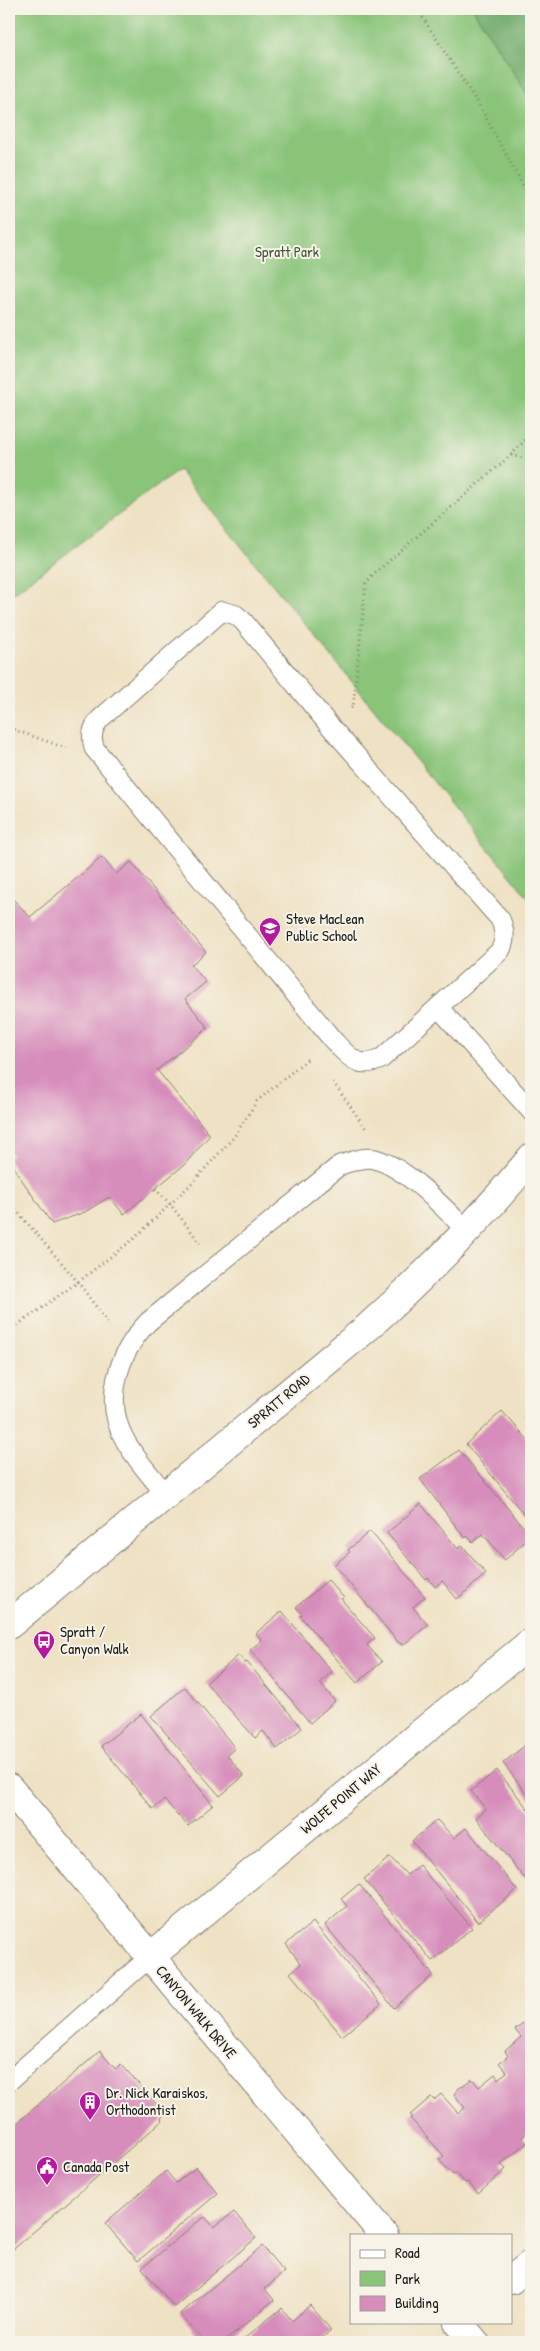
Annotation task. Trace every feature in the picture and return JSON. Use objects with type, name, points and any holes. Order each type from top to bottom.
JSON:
[{"type":"street","name":"SPRATT ROAD","points":[[9,1625],[368,1327],[422,1278],[467,1231],[531,1158]]},
{"type":"street","name":"WOLFE POINT WAY","points":[[150,1957],[531,1642]]},
{"type":"street","name":"CANYON WALK DRIVE","points":[[9,1788],[383,2234]]},
{"type":"street","points":[[512,2279],[531,2264]]},
{"type":"lane","points":[[222,611],[236,615],[243,621],[329,725],[500,919],[504,926],[504,943],[500,951],[381,1059],[369,1064],[362,1064],[354,1059],[332,1039],[104,761],[94,748],[92,733],[94,726],[152,671],[222,611]]},
{"type":"lane","points":[[439,1008],[531,1110]]},
{"type":"lane","points":[[166,1495],[126,1441],[118,1422],[115,1383],[118,1368],[126,1349],[136,1334],[148,1322],[340,1165],[357,1160],[374,1159],[403,1174],[431,1196],[467,1231]]},
{"type":"lane","points":[[9,2081],[150,1957]]},
{"type":"path","points":[[9,16],[18,9]]},
{"type":"path","points":[[417,9],[479,104],[531,200]]},
{"type":"path","points":[[329,725],[353,706],[364,594],[372,574],[511,455],[531,434]]},
{"type":"path","points":[[511,455],[531,460]]},
{"type":"path","points":[[9,728],[104,761]]},
{"type":"path","points":[[9,1331],[78,1282],[136,1237],[234,1138],[256,1101],[332,1039]]},
{"type":"path","points":[[155,1189],[170,1204],[217,1266]]},
{"type":"path","points":[[9,1202],[78,1282],[126,1349]]},
{"type":"green space","name":"Spratt Park","points":[[9,9],[473,9],[531,100],[531,901],[179,470],[9,596]]},
{"type":"green space","points":[[473,9],[531,9],[531,100]]},
{"type":"building","points":[[102,857],[116,874],[131,862],[206,952],[191,965],[206,982],[185,999],[208,1028],[157,1070],[210,1135],[184,1165],[124,1214],[109,1197],[85,1212],[52,1224],[9,1161],[9,1157],[12,1155],[9,1151],[9,895],[30,917]]},
{"type":"building","points":[[502,1411],[531,1443],[531,1523],[466,1444]]},
{"type":"building","points":[[531,1411],[531,1428],[524,1416]]},
{"type":"building","points":[[459,1450],[531,1536],[505,1560],[483,1534],[473,1542],[467,1536],[465,1538],[420,1479]]},
{"type":"building","points":[[421,1504],[458,1549],[462,1545],[486,1574],[457,1599],[442,1581],[435,1587],[428,1578],[426,1580],[387,1533]]},
{"type":"building","points":[[370,1531],[425,1597],[413,1607],[428,1625],[403,1645],[398,1642],[334,1565],[350,1552],[348,1550]]},
{"type":"building","points":[[328,1580],[344,1598],[341,1599],[375,1638],[367,1645],[382,1662],[357,1683],[300,1616],[302,1614],[296,1607]]},
{"type":"building","points":[[282,1611],[332,1672],[320,1683],[335,1701],[310,1723],[250,1650],[262,1640],[256,1633]]},
{"type":"building","points":[[239,1655],[302,1728],[277,1749],[263,1731],[255,1738],[206,1683]]},
{"type":"building","points":[[185,1687],[235,1748],[227,1755],[244,1776],[220,1796],[151,1716]]},
{"type":"building","points":[[141,1714],[213,1805],[188,1826],[164,1800],[153,1809],[101,1746]]},
{"type":"building","points":[[528,1743],[531,1747],[531,1800],[503,1763]]},
{"type":"building","points":[[497,1770],[531,1813],[531,1872],[524,1878],[476,1818],[486,1809],[471,1791]]},
{"type":"building","points":[[437,1820],[454,1838],[466,1828],[517,1890],[478,1922],[412,1841]]},
{"type":"building","points":[[390,1857],[407,1875],[419,1865],[472,1928],[432,1961],[364,1879]]},
{"type":"building","points":[[359,1884],[433,1975],[394,2008],[325,1925],[347,1906],[341,1899]]},
{"type":"building","points":[[313,1922],[381,2004],[342,2036],[290,1973],[301,1964],[286,1944]]},
{"type":"building","points":[[530,2018],[531,2134],[529,2131],[522,2137],[527,2143],[501,2164],[506,2169],[478,2194],[468,2182],[465,2183],[456,2173],[453,2175],[439,2160],[444,2156],[410,2118],[412,2116],[410,2115],[431,2097],[434,2100],[441,2094],[458,2113],[465,2108],[454,2094],[472,2079],[479,2087],[495,2074],[498,2079],[507,2072],[499,2063],[508,2056],[505,2051],[521,2037],[515,2030]]},
{"type":"building","name":"Dr. Nick Karaiskos, Orthodontist","points":[[100,2051],[115,2069],[121,2064],[165,2114],[161,2118],[163,2120],[9,2253],[9,2130]]},
{"type":"building","points":[[196,2167],[218,2193],[138,2261],[105,2223],[166,2171],[176,2183]]},
{"type":"building","points":[[234,2212],[256,2238],[174,2307],[142,2268],[205,2217],[214,2227]]},
{"type":"building","points":[[262,2246],[284,2272],[265,2289],[274,2300],[224,2342],[204,2342],[180,2314]]},
{"type":"building","points":[[310,2305],[331,2330],[318,2342],[240,2342],[282,2308],[292,2321]]},
{"type":"waterway","points":[[528,9],[531,15]]},
{"type":"place","name":"Steve MacLean Public School","points":[[270,947]]},
{"type":"place","name":"Spratt / Canyon Walk","points":[[44,1660]]},
{"type":"place","name":"Dr. Nick Karaiskos, Orthodontist","points":[[90,2121]]},
{"type":"place","name":"Canada Post","points":[[47,2186]]}]
